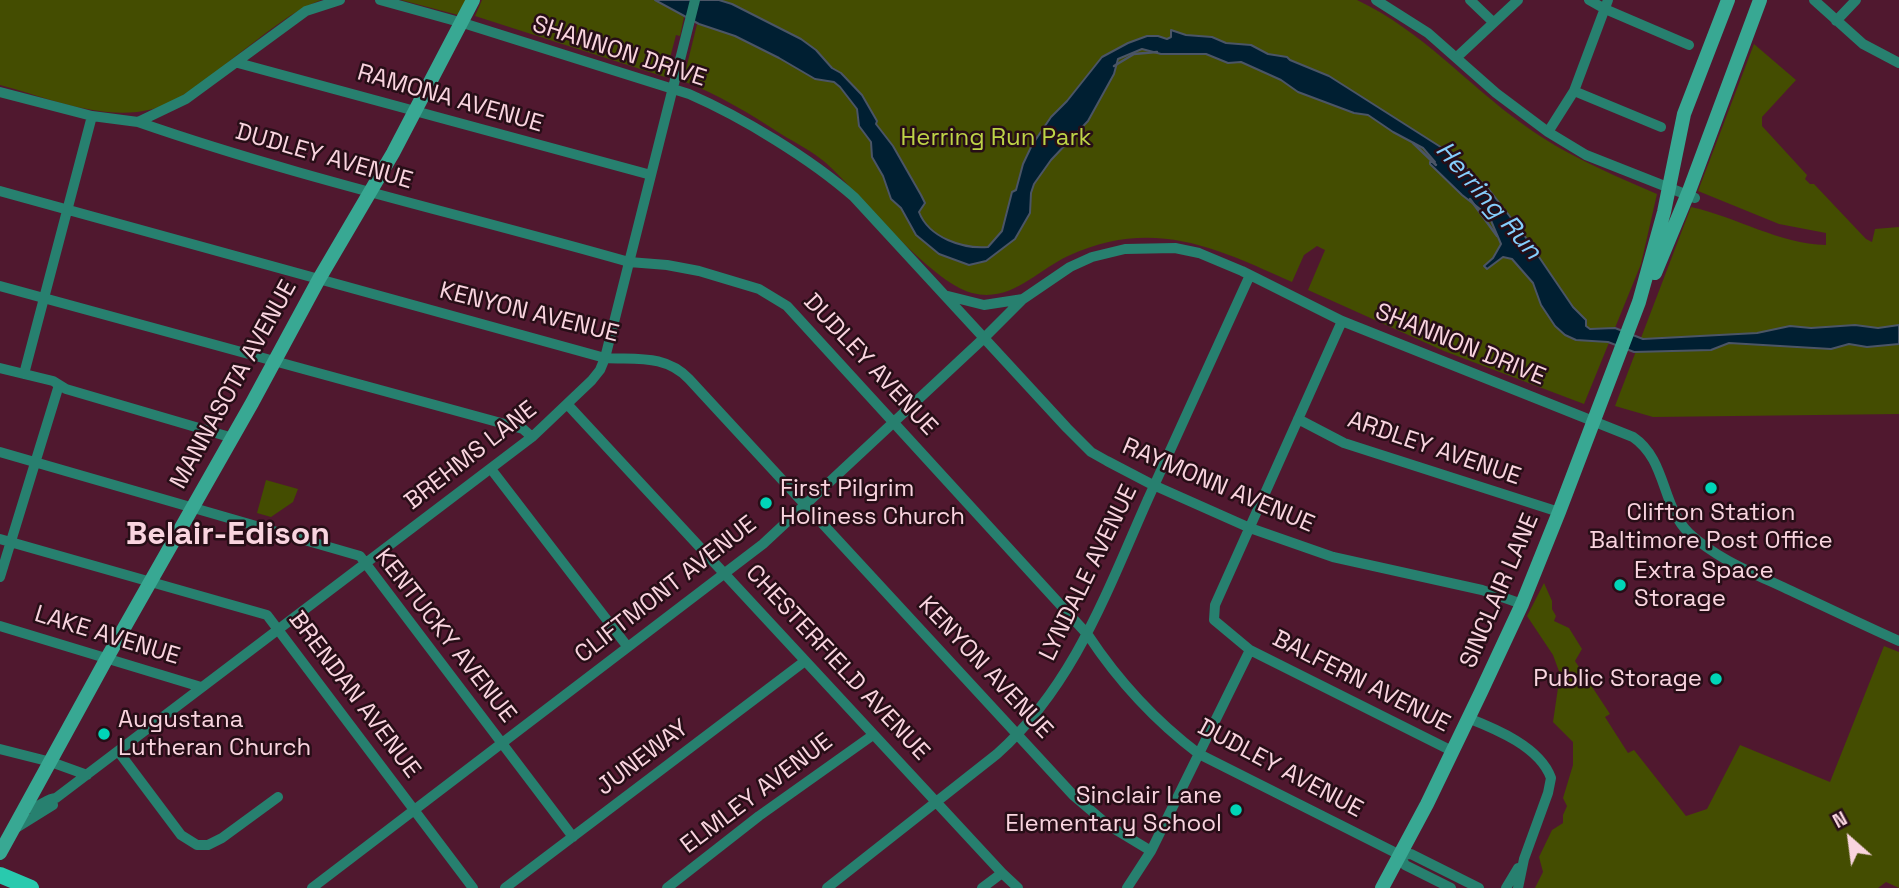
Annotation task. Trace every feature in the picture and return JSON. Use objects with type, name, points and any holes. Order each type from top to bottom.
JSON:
[{"type":"main road","name":"MANNASOTA AVENUE","points":[[0,853],[415,111],[473,0]]},
{"type":"main road","name":"SINCLAIR LANE","points":[[1639,302],[1670,188],[1684,114],[1728,0]]},
{"type":"main road","name":"SINCLAIR LANE","points":[[1381,888],[1452,751],[1522,604],[1639,302],[1691,196],[1760,0]]},
{"type":"main road","name":"MANNASOTA AVENUE","points":[[0,841],[14,830]]},
{"type":"main road","points":[[0,875],[31,888]]},
{"type":"street","points":[[0,92],[92,117],[138,122],[186,99],[306,11],[340,0]]},
{"type":"street","name":"SHANNON DRIVE","points":[[380,0],[463,23],[673,89],[720,109],[798,155],[839,184],[874,217],[984,338]]},
{"type":"street","name":"BREHMS LANE","points":[[14,830],[43,813],[57,798],[201,687],[532,438],[596,375],[605,358],[695,0]]},
{"type":"street","points":[[1376,0],[1407,18],[1457,57],[1496,93],[1548,132],[1586,155],[1691,196]]},
{"type":"street","points":[[1470,0],[1493,22]]},
{"type":"street","points":[[1457,57],[1518,0]]},
{"type":"street","points":[[1589,0],[1606,5],[1689,45]]},
{"type":"street","points":[[1814,0],[1863,44],[1899,63]]},
{"type":"street","points":[[1836,21],[1856,0]]},
{"type":"street","points":[[1548,132],[1574,91],[1606,5]]},
{"type":"street","name":"RAMONA AVENUE","points":[[237,63],[651,175]]},
{"type":"street","points":[[1574,91],[1661,127]]},
{"type":"street","points":[[24,374],[92,117]]},
{"type":"street","name":"DUDLEY AVENUE","points":[[138,122],[210,147],[370,192],[629,262],[699,271],[772,295],[787,306],[894,421],[1088,635],[1129,690],[1179,738],[1199,754],[1400,855]]},
{"type":"street","name":"KENYON AVENUE","points":[[0,191],[605,358],[654,360],[679,369],[1082,803],[1108,825],[1150,851]]},
{"type":"street","name":"SHANNON DRIVE","points":[[948,296],[984,304],[1023,299],[1070,267],[1092,257],[1125,249],[1175,248],[1199,253],[1342,321],[1633,437],[1642,444],[1662,476],[1681,522],[1690,533],[1718,555],[1899,641]]},
{"type":"street","name":"LYNDALE AVENUE","points":[[827,888],[1019,735],[1052,694],[1088,635],[1250,275]]},
{"type":"street","points":[[0,286],[523,429],[532,438]]},
{"type":"street","name":"CLIFTMONT AVENUE","points":[[312,888],[763,544],[1023,299]]},
{"type":"street","points":[[1250,528],[1342,321]]},
{"type":"street","name":"RAYMONN AVENUE","points":[[984,338],[1091,452],[1154,485],[1250,528],[1333,557],[1482,590],[1522,604]]},
{"type":"street","points":[[0,368],[233,438]]},
{"type":"street","points":[[0,577],[5,540],[35,462],[59,385]]},
{"type":"street","name":"CHESTERFIELD AVENUE","points":[[568,405],[1018,888]]},
{"type":"street","name":"ARDLEY AVENUE","points":[[1298,419],[1344,443],[1559,512]]},
{"type":"street","name":"KENTUCKY AVENUE","points":[[0,452],[360,556],[573,837]]},
{"type":"street","points":[[491,470],[627,646]]},
{"type":"street","name":"BALFERN AVENUE","points":[[1250,528],[1215,605],[1213,615],[1217,624],[1250,650],[1452,751]]},
{"type":"street","name":"BRENDAN AVENUE","points":[[5,540],[267,615],[473,888]]},
{"type":"street","name":"LAKE AVENUE","points":[[0,626],[201,687]]},
{"type":"street","points":[[1126,888],[1150,851],[1250,650]]},
{"type":"street","name":"JUNEWAY","points":[[505,888],[804,660]]},
{"type":"street","points":[[1468,718],[1503,732],[1539,760],[1550,778],[1548,793],[1524,859],[1518,888]]},
{"type":"street","name":"ELMLEY AVENUE","points":[[667,888],[788,794],[873,735]]},
{"type":"street","points":[[0,749],[51,762],[87,775]]},
{"type":"street","points":[[118,751],[181,835],[197,845],[208,845],[222,838],[278,797]]},
{"type":"street","name":"BREHMS LANE","points":[[24,808],[34,808],[51,798],[57,798]]},
{"type":"street","points":[[1451,888],[1405,865],[1400,855],[1411,854],[1479,888]]},
{"type":"street","points":[[1506,888],[1524,859]]},
{"type":"street","points":[[982,888],[1002,873]]},
{"type":"green space","points":[[0,0],[321,0],[281,22],[180,97],[159,107],[114,113],[68,105],[0,85]]},
{"type":"green space","points":[[401,0],[466,0],[458,15]]},
{"type":"green space","points":[[482,0],[685,0],[680,36],[676,35],[665,77],[475,16]]},
{"type":"green space","name":"Herring Run Park","points":[[703,0],[1357,0],[1403,27],[1540,136],[1589,163],[1657,194],[1641,264],[1584,404],[1444,351],[1308,290],[1325,250],[1317,246],[1304,255],[1292,282],[1236,258],[1183,241],[1128,239],[1099,244],[1068,256],[1011,290],[986,295],[972,293],[955,286],[936,273],[821,159],[734,105],[683,81]]},
{"type":"green space","points":[[1754,44],[1796,80],[1762,117],[1762,126],[1807,175],[1805,179],[1814,184],[1866,239],[1872,242],[1875,229],[1899,227],[1899,414],[1653,417],[1615,406],[1691,207],[1792,240],[1826,245],[1826,233],[1779,224],[1698,191]]},
{"type":"green space","points":[[266,480],[298,489],[293,502],[271,517],[257,513]]},
{"type":"green space","points":[[1544,583],[1556,616],[1554,621],[1569,628],[1582,649],[1575,661],[1610,714],[1605,717],[1628,753],[1634,750],[1686,816],[1707,809],[1740,745],[1830,782],[1884,646],[1899,652],[1899,888],[1886,882],[1878,888],[1535,888],[1543,872],[1539,857],[1552,830],[1563,823],[1567,806],[1563,798],[1573,765],[1573,742],[1553,722],[1560,674],[1553,655],[1527,616]]},
{"type":"water","name":"Herring Run","points":[[655,0],[719,0],[732,4],[801,39],[816,50],[862,95],[877,121],[876,124],[893,146],[925,203],[919,212],[924,221],[930,229],[958,244],[988,247],[1002,231],[1012,192],[1016,190],[1023,164],[1032,145],[1051,117],[1102,57],[1147,36],[1167,39],[1171,37],[1171,30],[1186,35],[1212,37],[1226,43],[1251,45],[1268,54],[1287,57],[1329,76],[1447,151],[1487,187],[1590,329],[1615,328],[1643,339],[1757,333],[1790,326],[1811,328],[1855,325],[1878,328],[1899,325],[1899,344],[1867,347],[1849,344],[1831,349],[1729,343],[1711,350],[1634,352],[1608,342],[1576,340],[1555,326],[1541,305],[1533,283],[1512,259],[1503,257],[1487,269],[1484,266],[1493,258],[1501,244],[1489,216],[1430,164],[1435,162],[1423,148],[1368,115],[1354,113],[1298,92],[1281,80],[1241,62],[1228,63],[1206,54],[1161,54],[1142,49],[1118,59],[1114,74],[1088,121],[1051,160],[1034,184],[1030,213],[1015,239],[986,261],[969,265],[939,254],[916,235],[901,208],[891,199],[883,176],[872,157],[871,142],[859,126],[857,109],[840,87],[834,82],[815,79],[735,36],[699,24]]},
{"type":"waterway","name":"Herring Run","points":[[1114,66],[1134,54],[1157,52]]},
{"type":"waterway","name":"Herring Run","points":[[1413,143],[1436,165]]},
{"type":"waterway","name":"Herring Run","points":[[1470,199],[1497,236]]},
{"type":"place","name":"Clifton Station Baltimore Post Office","points":[[1711,488]]},
{"type":"place","name":"First Pilgrim Holiness Church","points":[[766,503]]},
{"type":"place","name":"Extra Space Storage","points":[[1620,585]]},
{"type":"place","name":"Public Storage","points":[[1716,679]]},
{"type":"place","name":"Augustana Lutheran Church","points":[[104,734]]},
{"type":"place","name":"Sinclair Lane Elementary School","points":[[1236,810]]},
{"type":"district","name":"Belair-Edison","points":[[228,535]]}]
